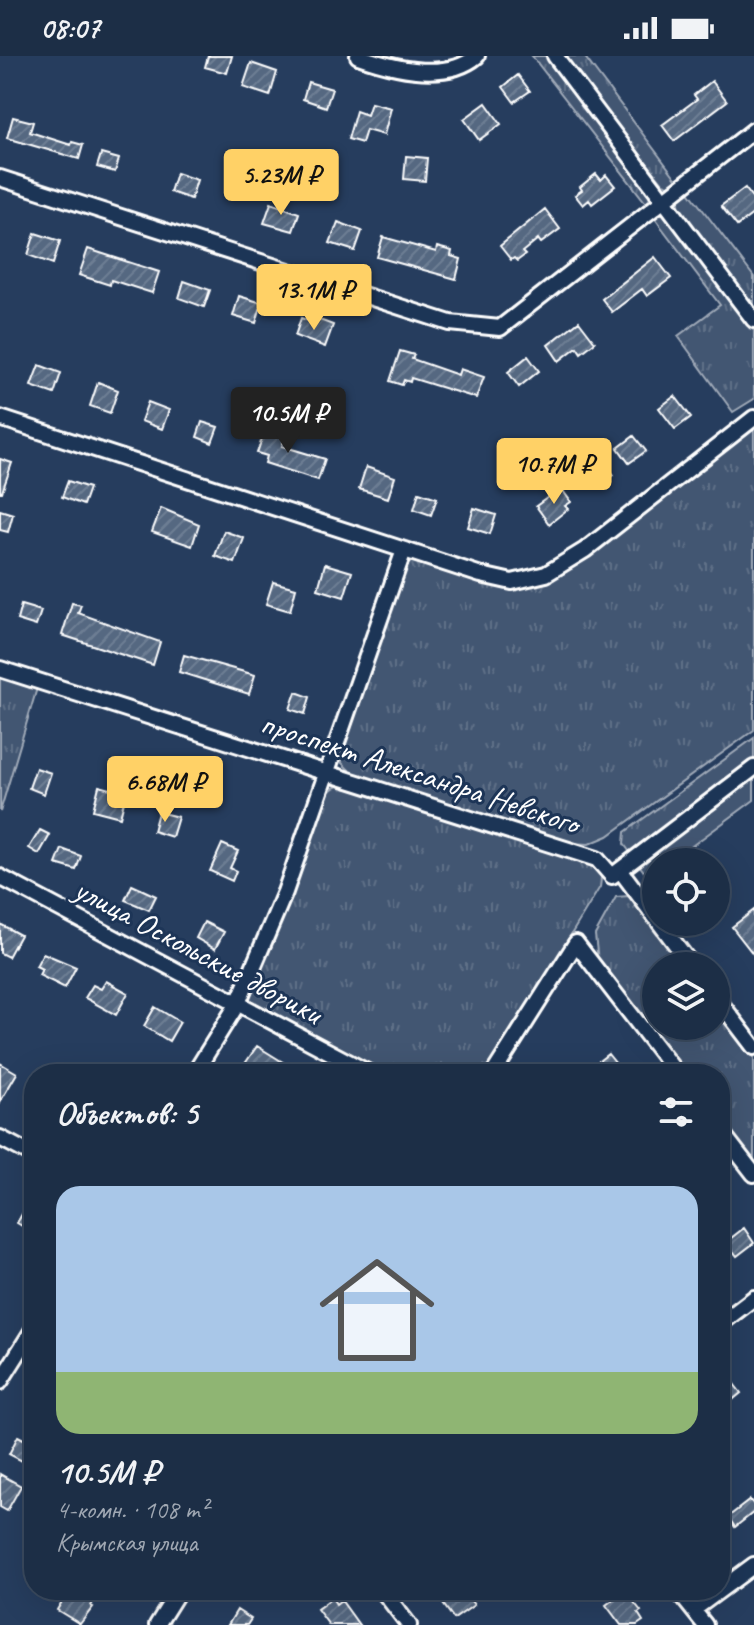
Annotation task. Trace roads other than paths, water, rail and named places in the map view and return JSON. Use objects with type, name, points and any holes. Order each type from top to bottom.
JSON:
[{"type":"street","points":[[358,56],[439,72],[469,63],[477,56]]},
{"type":"street","points":[[555,56],[754,320]]},
{"type":"street","points":[[0,178],[450,323],[500,328],[754,130]]},
{"type":"street","points":[[0,418],[481,575],[512,582],[546,574],[585,550],[754,418]]},
{"type":"street","points":[[200,1064],[238,1003],[285,892],[404,550]]},
{"type":"street","name":"проспект Александра Невского","points":[[0,669],[597,859],[612,876],[620,870],[642,899]]},
{"type":"street","points":[[620,870],[754,768]]},
{"type":"street","name":"улица Оскольские дворики","points":[[0,877],[352,1064]]},
{"type":"street","points":[[499,1064],[576,943],[669,1064]]},
{"type":"street","points":[[730,1015],[754,1047]]},
{"type":"street","points":[[0,1138],[24,1151]]},
{"type":"street","points":[[730,1143],[754,1174]]},
{"type":"street","points":[[730,1316],[754,1298]]},
{"type":"street","points":[[0,1382],[24,1344]]},
{"type":"street","points":[[730,1583],[754,1565]]},
{"type":"street","points":[[157,1625],[173,1600]]},
{"type":"street","points":[[390,1600],[409,1625]]},
{"type":"street","points":[[685,1600],[705,1625]]},
{"type":"street","points":[[693,1610],[707,1600]]}]
